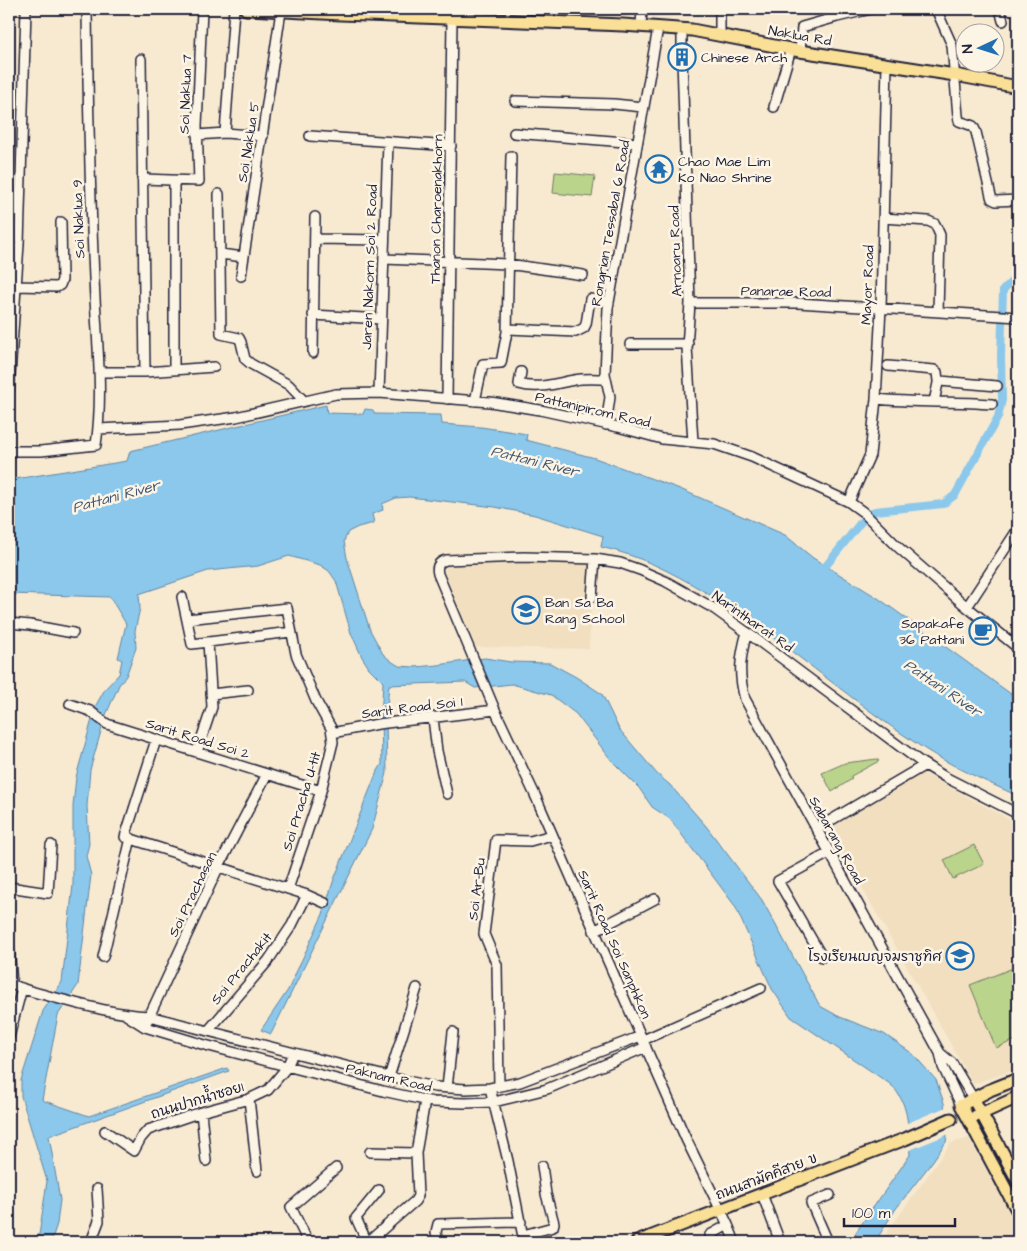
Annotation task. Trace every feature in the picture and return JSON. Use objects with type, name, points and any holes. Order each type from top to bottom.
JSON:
[{"type":"main road","name":"Naklua Rd","points":[[246,9],[642,26],[682,30],[1018,87]]},
{"type":"main road","points":[[1018,1079],[961,1105],[952,1119],[969,1120],[1018,1097]]},
{"type":"main road","points":[[973,1098],[1018,1181]]},
{"type":"main road","points":[[961,1105],[1018,1212]]},
{"type":"main road","name":"ถนนสามัคคีสาย ข","points":[[638,1242],[952,1119]]},
{"type":"street","points":[[9,390],[16,286],[26,9]]},
{"type":"street","name":"Soi Naklua 9","points":[[9,451],[41,451],[96,445],[99,372],[93,253],[87,9]]},
{"type":"street","name":"Soi Naklua 7","points":[[142,179],[199,181],[197,135],[202,9]]},
{"type":"street","points":[[225,133],[234,9]]},
{"type":"street","points":[[642,9],[642,26]]},
{"type":"street","points":[[720,9],[720,36]]},
{"type":"street","points":[[774,107],[796,50],[802,27],[836,13],[871,9]]},
{"type":"street","points":[[936,9],[952,45],[959,121],[973,126],[976,132],[992,199],[996,201],[1018,200]]},
{"type":"street","points":[[1000,9],[1003,22]]},
{"type":"street","name":"Soi Naklua 5","points":[[241,276],[281,12]]},
{"type":"street","name":"Thanon Charoenakhorn","points":[[447,399],[452,18]]},
{"type":"street","name":"Rongrian Tessabal 6 Road","points":[[606,425],[610,397],[605,374],[609,302],[658,28]]},
{"type":"street","name":"Arnoaru Road","points":[[682,30],[690,303],[688,344],[693,442]]},
{"type":"street","points":[[142,58],[145,372]]},
{"type":"street","name":"Mayor Road","points":[[849,502],[870,455],[876,399],[881,308],[887,64]]},
{"type":"street","points":[[515,101],[614,104],[643,107]]},
{"type":"street","points":[[197,135],[225,133],[263,136]]},
{"type":"street","points":[[514,133],[637,143]]},
{"type":"street","points":[[310,136],[451,146]]},
{"type":"street","name":"Jaren Nakorn Soi 2 Road","points":[[379,393],[388,143]]},
{"type":"street","points":[[476,401],[483,364],[501,363],[508,329],[511,156]]},
{"type":"street","points":[[174,185],[174,370]]},
{"type":"street","points":[[219,194],[221,334],[238,338],[241,342],[245,359],[289,385],[304,401]]},
{"type":"street","points":[[313,353],[316,217]]},
{"type":"street","points":[[883,218],[928,221],[935,224],[940,235],[938,312]]},
{"type":"street","points":[[16,286],[57,287],[60,285],[62,280],[61,222]]},
{"type":"street","points":[[315,239],[384,240]]},
{"type":"street","points":[[220,254],[244,257]]},
{"type":"street","points":[[384,260],[508,264],[583,275]]},
{"type":"street","points":[[508,329],[576,332],[584,328],[590,299],[609,302]]},
{"type":"street","name":"Panarae Road","points":[[690,303],[798,303],[1014,316]]},
{"type":"street","points":[[314,316],[381,319]]},
{"type":"street","points":[[630,344],[688,344]]},
{"type":"street","points":[[888,366],[934,370],[937,372],[938,381],[934,402]]},
{"type":"street","points":[[99,372],[145,372],[214,367]]},
{"type":"street","points":[[521,372],[519,384],[524,385],[548,386],[576,379],[606,379]]},
{"type":"street","points":[[938,381],[997,386]]},
{"type":"street","name":"Pattanipirom Road","points":[[98,428],[189,423],[236,417],[336,394],[379,393],[476,401],[540,410],[662,439],[714,444],[752,457],[849,502],[863,512],[898,547],[967,607],[1018,648]]},
{"type":"street","points":[[876,399],[934,402],[959,401],[992,404]]},
{"type":"street","points":[[967,607],[1018,529]]},
{"type":"street","name":"Narintharat Rd","points":[[438,566],[441,561],[446,560],[524,557],[595,559],[626,566],[665,581],[713,608],[747,632],[925,765],[1018,814]]},
{"type":"street","points":[[592,597],[595,559]]},
{"type":"street","name":"Sarit Road Soi Sanphkon","points":[[438,566],[438,574],[495,710],[686,1139],[735,1242]]},
{"type":"street","points":[[182,597],[192,644],[291,632]]},
{"type":"street","points":[[187,619],[288,608],[296,654],[332,733]]},
{"type":"street","points":[[9,624],[30,625],[73,633]]},
{"type":"street","name":"Sabarang Road","points":[[747,632],[740,657],[741,685],[745,699],[940,1053],[943,1067],[961,1105]]},
{"type":"street","points":[[196,752],[212,707],[208,642]]},
{"type":"street","points":[[211,694],[248,690]]},
{"type":"street","name":"Sarit Road Soi 2","points":[[70,704],[90,712],[107,724],[321,791]]},
{"type":"street","name":"Sarit Road Soi 1","points":[[332,733],[378,724],[495,710]]},
{"type":"street","points":[[433,718],[447,794]]},
{"type":"street","name":"Soi Pracha U-tit","points":[[288,889],[321,791],[333,742],[332,733]]},
{"type":"street","points":[[103,956],[128,838],[156,740]]},
{"type":"street","points":[[816,829],[925,765]]},
{"type":"street","name":"Soi Prachasan","points":[[144,1027],[219,866],[267,774]]},
{"type":"street","name":"Soi Ar-Bu","points":[[495,1087],[497,965],[484,934],[496,840],[530,841],[552,835]]},
{"type":"street","points":[[128,838],[307,895],[325,903]]},
{"type":"street","points":[[9,887],[48,893],[52,846]]},
{"type":"street","points":[[822,957],[778,881],[829,853]]},
{"type":"street","name":"Soi Prachakit","points":[[208,1030],[268,962],[292,925],[307,895]]},
{"type":"street","points":[[594,931],[655,899]]},
{"type":"street","points":[[9,946],[10,984]]},
{"type":"street","name":"Paknam Road","points":[[10,984],[82,1005],[126,1015],[149,1016],[435,1087],[495,1087],[520,1082],[643,1041]]},
{"type":"street","points":[[9,1037],[22,988]]},
{"type":"street","points":[[389,1077],[416,988]]},
{"type":"street","points":[[643,1041],[761,988]]},
{"type":"street","name":"Paknam Road","points":[[126,1015],[144,1027],[288,1067],[425,1101],[466,1104],[494,1102],[548,1089],[643,1041]]},
{"type":"street","points":[[447,1088],[453,1032]]},
{"type":"street","name":"ถนนปากนำ้ซอย1","points":[[105,1131],[134,1151],[148,1130],[201,1112],[249,1099],[268,1090],[288,1067],[293,1053]]},
{"type":"street","name":"Sabarang Road","points":[[940,1053],[952,1063],[973,1098]]},
{"type":"street","points":[[495,1087],[494,1102],[524,1239],[553,1228],[554,1223],[546,1194],[542,1166]]},
{"type":"street","points":[[249,1099],[257,1172]]},
{"type":"street","points":[[379,1190],[356,1218],[367,1242],[418,1196],[416,1154],[425,1101]]},
{"type":"street","points":[[201,1112],[206,1161]]},
{"type":"street","points":[[370,1152],[416,1154]]},
{"type":"street","points":[[308,1242],[291,1207],[336,1168]]},
{"type":"street","points":[[91,1242],[99,1221],[97,1189]]},
{"type":"street","points":[[762,1194],[780,1242]]},
{"type":"street","points":[[828,1242],[811,1203],[830,1195]]},
{"type":"street","points":[[438,1242],[436,1232],[438,1224],[521,1222]]},
{"type":"street","points":[[714,1242],[710,1235],[728,1225]]},
{"type":"shaded area","name":"Ban Sa Ba Rang School","points":[[538,560],[593,563],[589,649],[476,647],[445,573],[446,567],[450,562]]},
{"type":"shaded area","name":"โรงเรียนเบญจมราชูทิศ","points":[[923,773],[1018,824],[1018,833],[1015,834],[1018,843],[1018,1069],[973,1084],[829,829]]},
{"type":"shaded area","points":[[969,1138],[1018,1229],[1018,1242],[880,1242],[951,1143]]},
{"type":"green space","points":[[555,172],[595,176],[592,197],[553,193]]},
{"type":"green space","points":[[877,759],[879,761],[851,776],[852,779],[832,792],[822,773],[845,763]]},
{"type":"green space","points":[[974,845],[984,864],[953,879],[944,860]]},
{"type":"green space","points":[[1018,966],[1018,1039],[996,1048],[970,985]]},
{"type":"water","name":"Pattani River","points":[[326,405],[327,413],[363,414],[365,409],[373,410],[375,414],[441,415],[442,424],[481,427],[527,434],[526,440],[595,458],[680,489],[785,535],[813,558],[878,598],[1011,694],[1018,707],[1018,796],[956,767],[920,746],[760,628],[705,592],[654,565],[601,547],[603,536],[535,515],[495,507],[409,497],[396,498],[382,504],[383,510],[372,514],[374,523],[348,532],[344,541],[347,558],[370,630],[383,654],[399,666],[438,665],[485,658],[511,662],[550,663],[602,694],[619,729],[657,774],[670,785],[706,826],[762,900],[820,1006],[840,1017],[884,1034],[913,1054],[936,1080],[944,1103],[946,1142],[895,1210],[875,1242],[854,1242],[856,1232],[910,1155],[907,1117],[897,1091],[890,1084],[791,1017],[772,989],[735,906],[670,819],[652,807],[639,788],[612,761],[576,714],[551,695],[512,684],[475,688],[465,682],[389,685],[386,718],[387,773],[372,829],[271,1034],[261,1030],[288,990],[323,914],[333,882],[376,774],[382,764],[381,718],[383,682],[369,668],[362,657],[351,633],[336,581],[329,571],[320,565],[289,556],[258,566],[208,571],[139,594],[140,608],[135,631],[136,648],[126,676],[119,685],[105,717],[90,770],[87,806],[89,844],[86,856],[91,875],[78,985],[58,1015],[42,1100],[89,1116],[227,1068],[229,1071],[49,1136],[60,1200],[57,1224],[51,1242],[38,1242],[47,1181],[21,1096],[21,1080],[43,1011],[62,982],[73,885],[73,806],[76,777],[96,705],[105,689],[119,674],[122,660],[118,658],[126,624],[110,597],[9,594],[9,480],[127,461],[130,451]]},
{"type":"pier","points":[[946,1107],[949,1134],[907,1151],[905,1124]]},
{"type":"waterway","points":[[821,572],[861,522],[875,511],[943,504],[955,495],[998,417],[1002,400],[1003,290],[1018,278]]},
{"type":"place","name":"Chinese Arch","points":[[682,57]]},
{"type":"place","name":"Chao Mae Lim Ko Niao Shrine","points":[[659,169]]},
{"type":"place","name":"Ban Sa Ba Rang School","points":[[526,610]]},
{"type":"place","name":"Sapakafe 36 Pattani","points":[[983,631]]},
{"type":"place","name":"โรงเรียนเบญจมราชูทิศ","points":[[960,956]]}]
